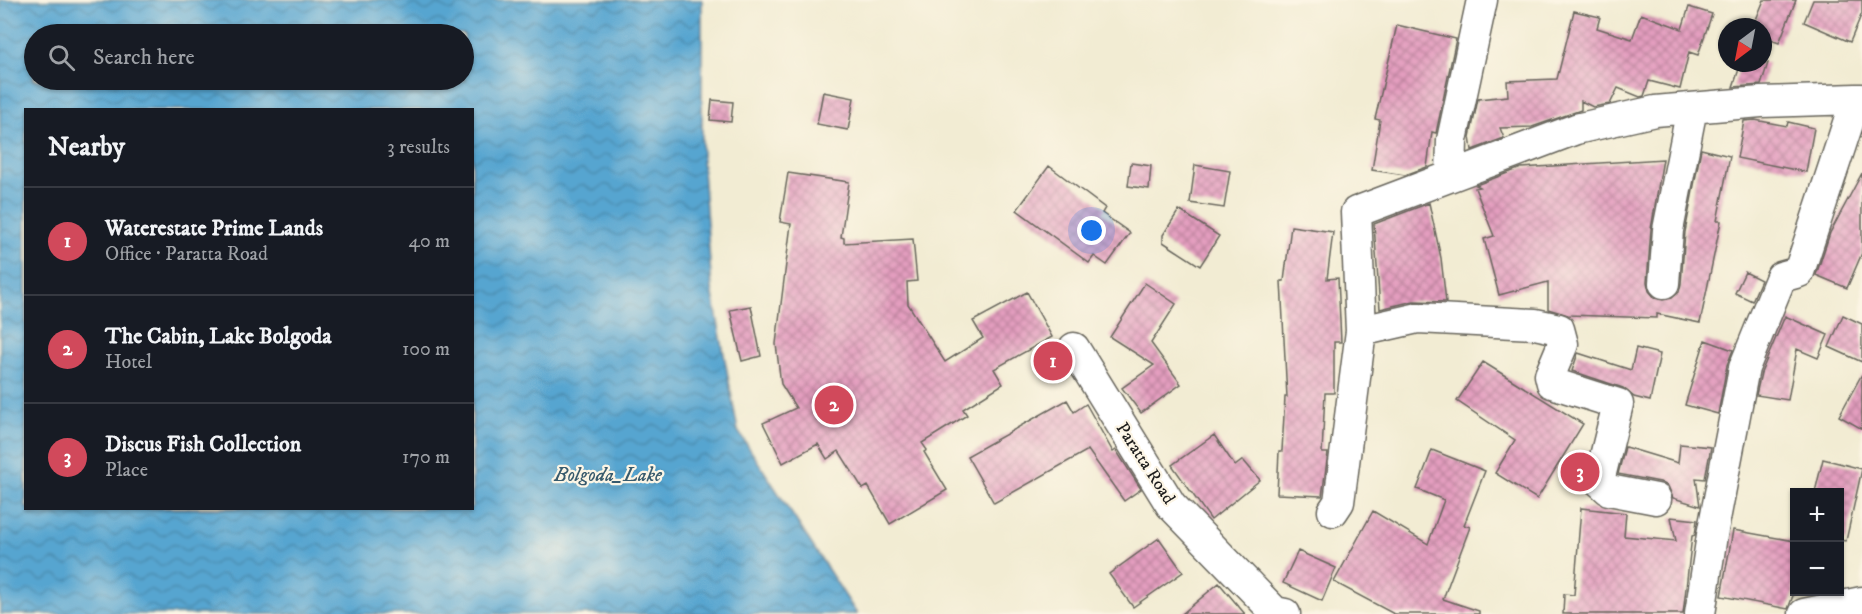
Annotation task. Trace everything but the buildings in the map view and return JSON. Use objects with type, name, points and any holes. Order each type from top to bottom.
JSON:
[{"type":"street","points":[[1451,176],[1452,140],[1482,0]]},
{"type":"street","points":[[1333,511],[1339,502],[1361,331],[1356,212],[1576,129],[1655,111],[1859,99],[1799,272],[1781,277],[1744,368],[1712,535],[1700,614]]},
{"type":"street","points":[[1664,283],[1668,231],[1692,108]]},
{"type":"street","points":[[1361,331],[1418,318],[1535,324],[1559,328],[1563,344],[1550,375],[1552,382],[1618,404],[1599,481],[1609,490],[1656,499]]},
{"type":"street","name":"Paratta Road","points":[[1074,348],[1171,505],[1275,612],[1285,614]]},
{"type":"street","points":[[1811,613],[1862,602]]},
{"type":"water","name":"Bolgoda_Lake","points":[[0,0],[702,0],[702,157],[712,289],[738,431],[857,614],[0,614]]},
{"type":"place","name":"Waterestate Prime Lands","points":[[1053,361]]},
{"type":"place","name":"The Cabin, Lake Bolgoda","points":[[834,405]]},
{"type":"place","name":"Discus Fish Collection","points":[[1580,472]]}]
